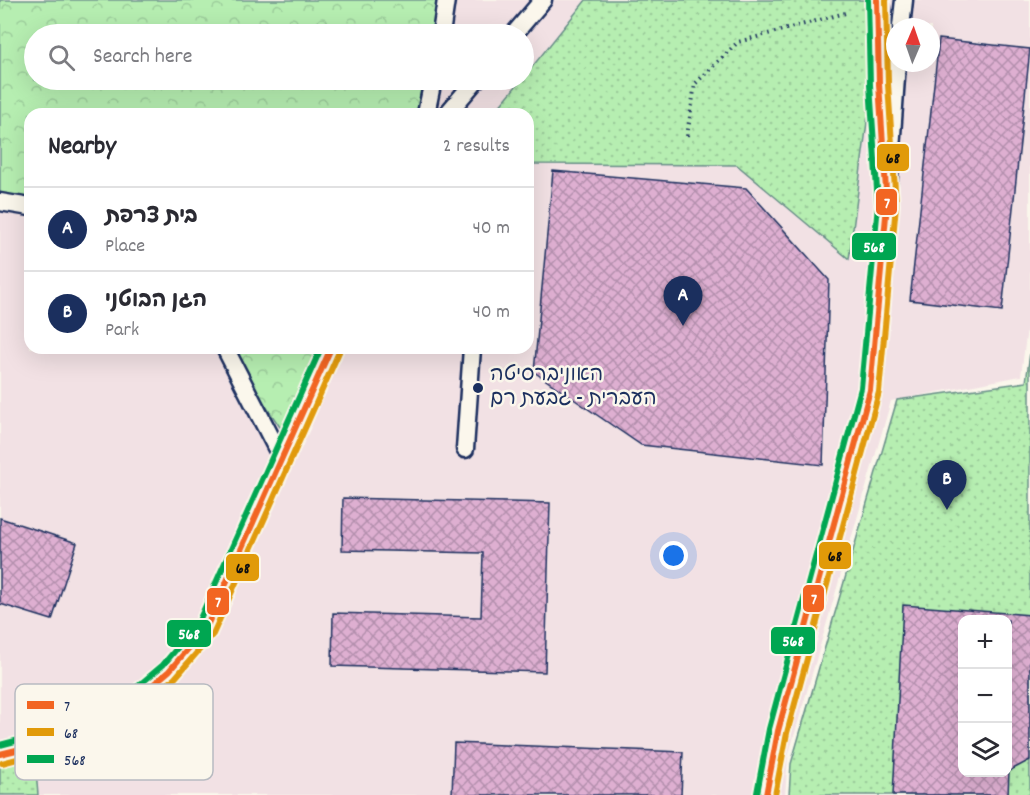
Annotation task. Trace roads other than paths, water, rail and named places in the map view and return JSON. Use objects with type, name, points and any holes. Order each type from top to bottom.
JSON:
[{"type":"lane","points":[[442,24],[446,0]]},
{"type":"lane","points":[[523,24],[543,0]]},
{"type":"lane","points":[[902,18],[904,0]]},
{"type":"lane","points":[[877,2],[879,84],[887,206]]},
{"type":"lane","points":[[766,795],[778,731],[870,390],[896,72]]},
{"type":"lane","points":[[427,108],[431,90]]},
{"type":"lane","points":[[452,108],[467,90]]},
{"type":"lane","points":[[0,202],[24,206]]},
{"type":"lane","points":[[228,354],[282,459]]},
{"type":"lane","points":[[154,684],[169,671],[206,628],[328,354]]},
{"type":"lane","points":[[465,449],[472,354]]},
{"type":"lane","points":[[0,754],[15,750]]},
{"type":"place","name":"בית צרפת","points":[[683,326]]},
{"type":"place","name":"האוניברסיטה העברית - גבעת רם","points":[[478,388]]},
{"type":"place","name":"הגן הבוטני","points":[[947,510]]}]
